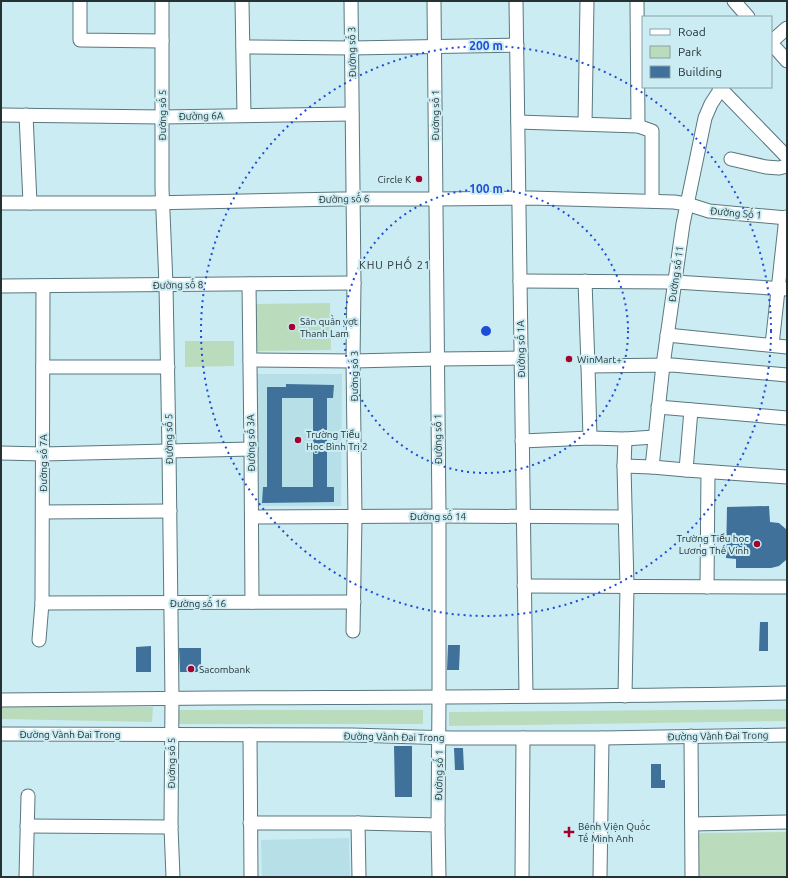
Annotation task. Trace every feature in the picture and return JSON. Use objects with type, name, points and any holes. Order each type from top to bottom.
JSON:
[{"type":"street","points":[[80,1],[80,40],[162,41]]},
{"type":"street","name":"Đường số 5","points":[[162,1],[163,203],[168,367],[170,511],[172,698],[171,827],[173,877]]},
{"type":"street","points":[[242,1],[244,115]]},
{"type":"street","name":"Đường số 3","points":[[351,1],[354,199],[354,631]]},
{"type":"street","name":"Đường số 1","points":[[434,1],[439,516],[439,877]]},
{"type":"street","name":"Đường số 1A","points":[[516,1],[526,696]]},
{"type":"street","points":[[637,1],[638,126]]},
{"type":"street","points":[[734,1],[747,16]]},
{"type":"street","points":[[586,124],[587,2]]},
{"type":"street","points":[[772,42],[787,28]]},
{"type":"street","points":[[243,47],[351,48],[517,44]]},
{"type":"street","points":[[772,44],[787,61]]},
{"type":"street","name":"Đường số 11","points":[[652,467],[654,437],[663,365],[687,204],[705,118],[720,88]]},
{"type":"street","points":[[722,88],[787,157]]},
{"type":"street","name":"Đường 6A","points":[[1,115],[162,117],[352,114]]},
{"type":"street","points":[[26,115],[30,203]]},
{"type":"street","points":[[518,122],[638,126],[652,131],[652,201]]},
{"type":"street","points":[[731,159],[766,167],[778,168],[787,166]]},
{"type":"street","name":"Đường số 6","points":[[1,203],[163,203],[354,199],[519,198],[652,201],[687,204]]},
{"type":"street","name":"Đường Số 1","points":[[687,204],[709,211],[786,217]]},
{"type":"street","points":[[772,345],[783,288],[786,217]]},
{"type":"street","points":[[520,281],[675,282],[783,288]]},
{"type":"street","points":[[585,281],[590,438]]},
{"type":"street","name":"Đường số 8","points":[[1,286],[354,283]]},
{"type":"street","name":"Đường số 3A","points":[[249,284],[252,449],[252,602]]},
{"type":"street","name":"Đường số 7A","points":[[39,640],[42,604],[43,286]]},
{"type":"street","points":[[667,335],[787,347]]},
{"type":"street","points":[[250,360],[354,361],[521,358]]},
{"type":"street","points":[[588,366],[663,365],[787,375]]},
{"type":"street","points":[[43,367],[168,367]]},
{"type":"street","points":[[658,407],[787,418]]},
{"type":"street","points":[[686,470],[691,410]]},
{"type":"street","points":[[522,441],[654,437]]},
{"type":"street","points":[[625,439],[624,466],[627,586],[625,696]]},
{"type":"street","points":[[1,453],[43,454],[252,449]]},
{"type":"street","points":[[624,466],[787,477]]},
{"type":"street","points":[[707,587],[708,472]]},
{"type":"street","points":[[43,512],[170,511]]},
{"type":"street","name":"Đường số 14","points":[[252,517],[625,517]]},
{"type":"street","points":[[524,586],[787,587]]},
{"type":"street","name":"Đường số 16","points":[[42,604],[354,602]]},
{"type":"street","points":[[1,700],[172,698],[439,698],[787,693]]},
{"type":"street","name":"Đường Vành Đai Trong","points":[[1,734],[352,735],[439,738],[602,738],[787,735]]},
{"type":"street","points":[[250,735],[251,877]]},
{"type":"street","points":[[691,736],[692,877]]},
{"type":"street","points":[[522,877],[523,738]]},
{"type":"street","points":[[600,877],[602,738]]},
{"type":"street","points":[[26,877],[28,796]]},
{"type":"street","points":[[692,824],[787,822]]},
{"type":"street","points":[[250,824],[358,823],[438,825]]},
{"type":"street","points":[[358,823],[358,877]]},
{"type":"street","points":[[27,826],[171,827]]},
{"type":"shaded area","name":"Trường Tiểu Học Bình Trị 2","points":[[256,374],[342,374],[341,506],[255,506]]},
{"type":"shaded area","points":[[349,838],[350,877],[262,877],[261,840]]},
{"type":"green space","name":"Sân quần vợt Thanh Lam","points":[[330,303],[331,350],[255,351],[255,304]]},
{"type":"green space","points":[[185,341],[234,341],[234,366],[185,367]]},
{"type":"green space","points":[[1,705],[153,707],[152,722],[1,719]]},
{"type":"green space","points":[[787,709],[787,721],[449,726],[449,712]]},
{"type":"green space","points":[[179,710],[423,710],[423,724],[178,724]]},
{"type":"green space","points":[[787,832],[787,877],[698,877],[697,839],[700,833]]},
{"type":"building","points":[[286,384],[334,385],[333,398],[327,398],[327,487],[334,487],[334,502],[262,503],[263,487],[267,487],[267,387],[286,387]],"holes":[[[282,398],[313,398],[313,487],[282,487]]]},
{"type":"building","name":"Trường Tiểu học Lương Thế Vinh","points":[[769,506],[770,522],[779,523],[787,530],[786,560],[779,566],[771,568],[736,568],[736,559],[726,558],[727,507]]},
{"type":"building","points":[[760,622],[768,622],[768,651],[759,651]]},
{"type":"building","points":[[448,645],[460,645],[459,670],[447,670]]},
{"type":"building","points":[[151,646],[151,672],[136,672],[136,647]]},
{"type":"building","points":[[179,648],[201,648],[201,672],[180,672]]},
{"type":"building","points":[[394,746],[412,746],[412,797],[395,797]]},
{"type":"building","points":[[454,748],[463,748],[464,770],[455,770]]},
{"type":"building","points":[[651,764],[661,764],[661,780],[665,780],[665,788],[651,788]]},
{"type":"place","name":"Circle K","points":[[419,179]]},
{"type":"place","name":"Sân quần vợt Thanh Lam","points":[[292,327]]},
{"type":"place","name":"WinMart+","points":[[569,359]]},
{"type":"place","name":"Trường Tiểu Học Bình Trị 2","points":[[298,440]]},
{"type":"place","name":"Trường Tiểu học Lương Thế Vinh","points":[[757,544]]},
{"type":"place","name":"Sacombank","points":[[191,669]]},
{"type":"place","name":"Bệnh Viện Quốc Tế Minh Anh","points":[[569,832]]},
{"type":"district","name":"KHU PHỐ 21","points":[[395,265]]}]
